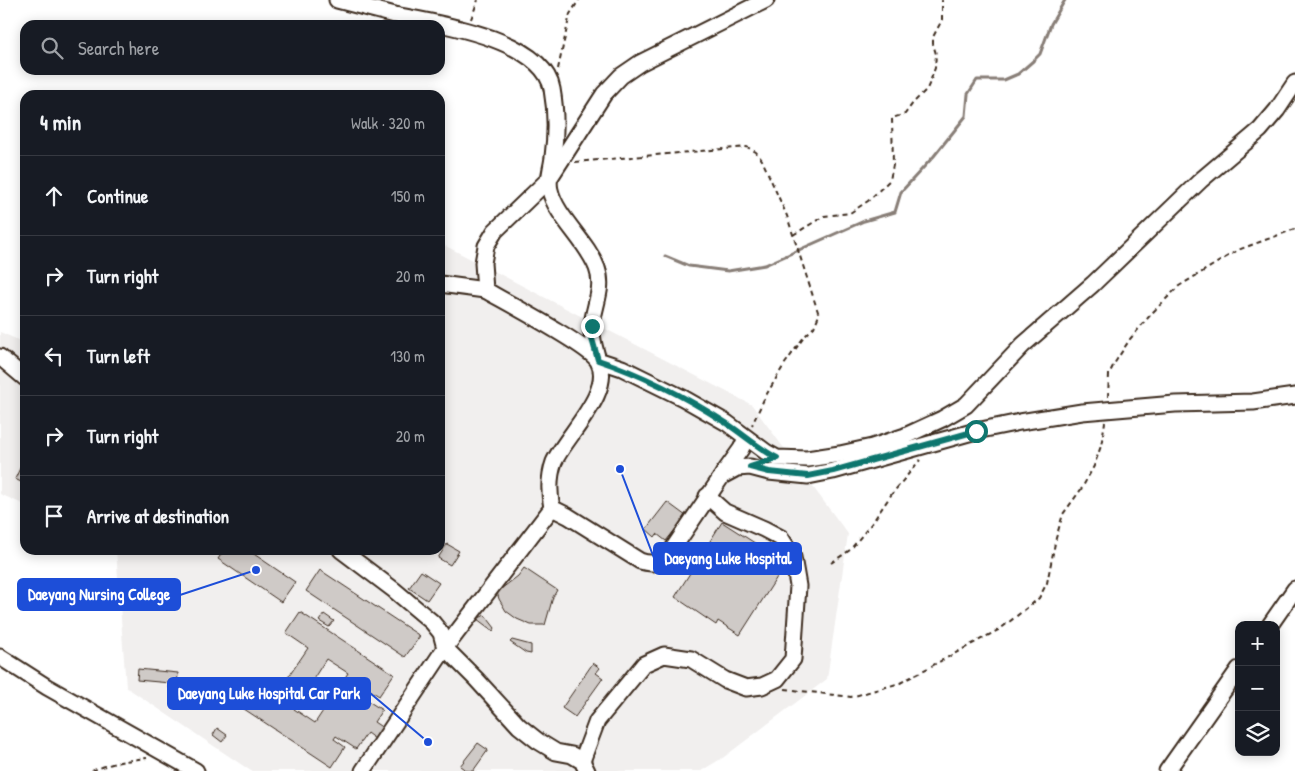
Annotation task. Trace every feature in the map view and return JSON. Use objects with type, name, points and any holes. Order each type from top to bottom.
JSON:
[{"type":"street","points":[[337,0],[424,20]]},
{"type":"street","points":[[485,290],[483,263],[486,246],[494,231],[549,179],[604,94],[621,76],[640,63],[766,0]]},
{"type":"street","points":[[363,771],[445,648],[552,508],[550,496],[554,463],[601,386],[602,374],[592,339],[592,326],[600,286],[597,268],[589,251],[555,204],[550,190],[549,179],[553,157],[555,122],[552,86],[537,62],[522,52],[468,30],[445,25]]},
{"type":"street","points":[[931,443],[1023,344],[1093,284],[1201,180],[1260,130],[1277,110],[1295,83]]},
{"type":"street","points":[[445,285],[485,290],[584,347],[598,360],[622,368],[683,398],[727,423],[777,458]]},
{"type":"street","points":[[0,357],[20,374]]},
{"type":"street","points":[[750,467],[769,472],[808,476],[833,471],[976,431],[1020,422],[1107,410],[1176,404],[1254,402],[1295,396]]},
{"type":"street","points":[[722,476],[736,468],[750,467],[777,458],[807,459],[872,447],[942,420],[966,405]]},
{"type":"street","points":[[552,508],[640,561],[649,564],[660,562],[668,556],[707,496],[741,449],[746,438]]},
{"type":"street","points":[[348,555],[432,622],[441,634],[445,648],[519,726],[556,752],[572,755],[585,766],[598,721],[644,664],[664,655],[691,659],[725,680],[746,688],[762,686],[776,679],[793,659],[798,586],[793,557],[782,538],[725,512],[707,496]]},
{"type":"street","points":[[1273,621],[1295,589]]},
{"type":"street","points":[[0,658],[47,687],[196,771]]},
{"type":"street","points":[[1167,771],[1235,674]]},
{"type":"path","points":[[468,30],[478,0]]},
{"type":"path","points":[[552,86],[570,14],[579,0]]},
{"type":"path","points":[[793,235],[824,216],[850,213],[868,201],[890,180],[893,165],[892,118],[905,114],[927,89],[930,82],[935,68],[936,54],[933,37],[942,20],[942,0]]},
{"type":"path","points":[[560,163],[747,147],[756,152],[762,160],[787,216],[819,315],[814,327],[804,337],[765,397],[746,438]]},
{"type":"path","points":[[782,688],[851,697],[900,683],[1000,629],[1039,598],[1048,583],[1056,538],[1063,514],[1082,488],[1094,466],[1101,446],[1107,410],[1109,379],[1114,364],[1130,339],[1179,286],[1238,250],[1295,229]]},
{"type":"path","points":[[831,563],[850,550],[867,530],[891,495],[927,451],[931,443]]},
{"type":"path","points":[[92,771],[105,765],[126,760],[171,756]]},
{"type":"shaded area","points":[[445,246],[752,405],[848,534],[827,679],[724,757],[701,771],[251,771],[126,687],[116,555],[445,555]]},
{"type":"shaded area","points":[[0,332],[20,341],[20,503],[0,494]]},
{"type":"building","points":[[20,468],[20,482],[15,479]]},
{"type":"building","points":[[667,502],[686,516],[666,541],[657,534],[655,537],[646,529]]},
{"type":"building","points":[[722,522],[786,563],[740,635],[718,621],[716,625],[675,597]]},
{"type":"building","points":[[447,544],[459,551],[450,565],[438,558],[440,555],[445,555]]},
{"type":"building","points":[[221,555],[255,555],[295,582],[281,602],[218,559]]},
{"type":"building","points":[[524,568],[557,590],[553,597],[545,625],[531,625],[517,619],[506,611],[499,599],[497,592],[518,576]]},
{"type":"building","points":[[320,570],[420,636],[405,657],[306,591]]},
{"type":"building","points":[[421,571],[439,583],[427,600],[409,588]]},
{"type":"building","points":[[300,612],[394,674],[379,696],[368,689],[362,697],[382,710],[374,722],[383,728],[375,739],[367,733],[356,749],[336,736],[334,739],[345,747],[332,767],[238,705],[252,684],[274,698],[308,648],[286,633]],"holes":[[[326,659],[348,673],[315,723],[294,709]]]},
{"type":"building","points":[[324,614],[334,621],[329,627],[319,621]]},
{"type":"building","points":[[485,615],[495,628],[493,631],[477,619]]},
{"type":"building","points":[[512,640],[531,645],[531,654],[526,653],[510,642]]},
{"type":"building","points":[[593,663],[600,668],[596,673],[603,678],[575,717],[562,708]]},
{"type":"building","points":[[138,669],[178,673],[177,688],[169,688],[170,683],[137,680]]},
{"type":"building","points":[[217,728],[227,735],[222,742],[213,735]]},
{"type":"building","points":[[478,743],[488,750],[473,771],[467,771],[460,766]]},
{"type":"waterway","points":[[665,256],[689,266],[728,271],[765,265],[864,221],[895,212],[901,192],[934,156],[966,116],[968,94],[977,80],[1004,80],[1018,74],[1033,61],[1040,54],[1051,24],[1065,0]]},
{"type":"place","name":"Daeyang Luke Hospital","points":[[620,469]]},
{"type":"place","name":"Daeyang Nursing College","points":[[256,570]]},
{"type":"place","name":"Daeyang Luke Hospital Car Park","points":[[428,742]]},
{"type":"route","points":[[592,326],[592,339],[598,360],[622,368],[683,398],[727,423],[777,458],[750,467],[769,472],[808,476],[833,471],[976,431]]}]
